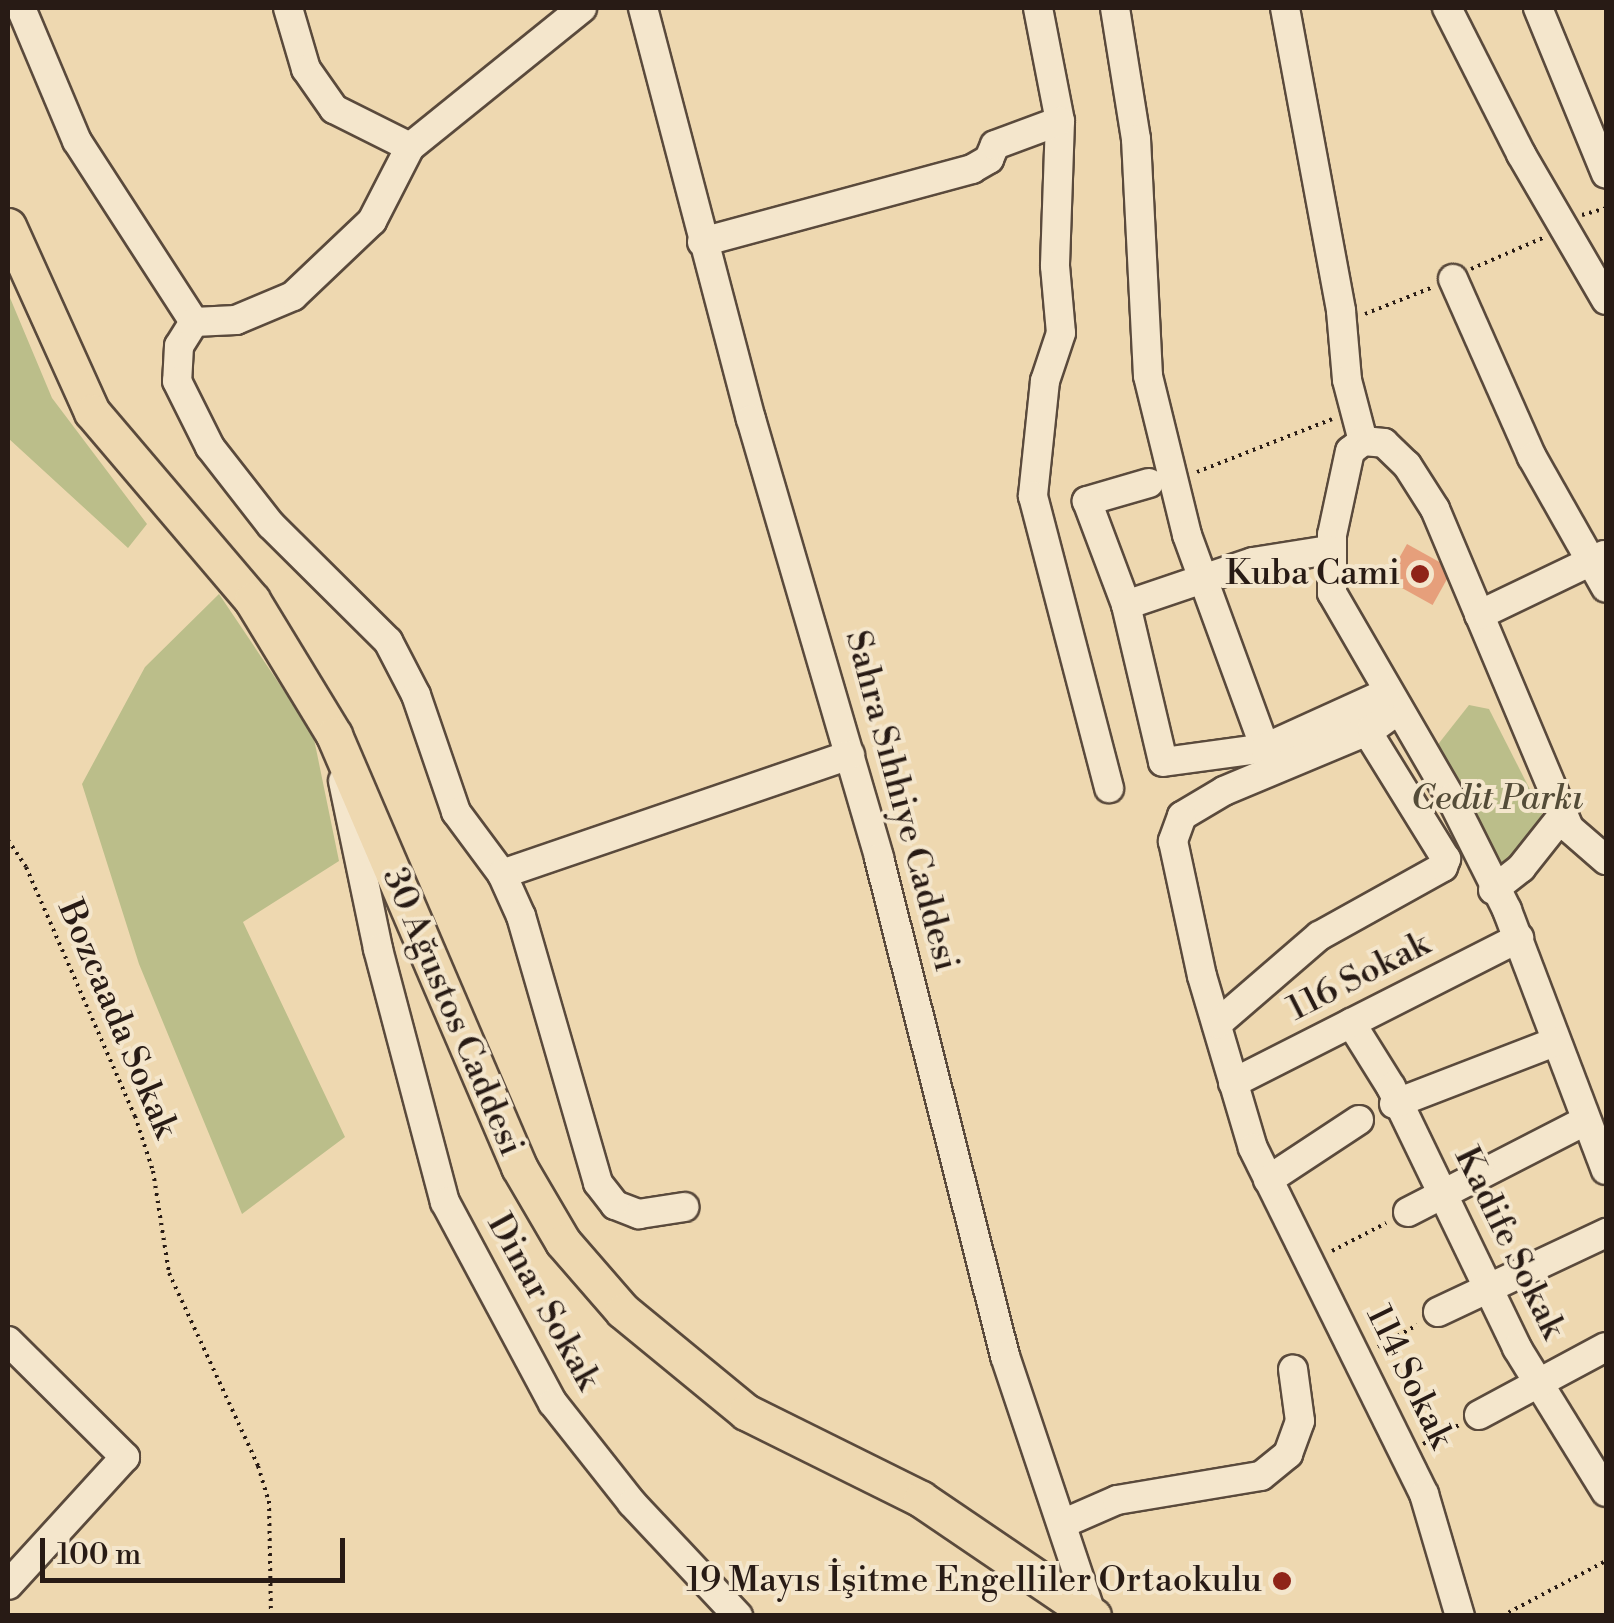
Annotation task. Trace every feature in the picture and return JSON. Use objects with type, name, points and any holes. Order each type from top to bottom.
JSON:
[{"type":"main road","name":"30 Ağustos Caddesi","points":[[8,226],[92,412],[252,600],[334,735],[518,1167],[575,1256],[623,1312],[746,1412],[921,1499],[1092,1614]]},
{"type":"street","points":[[21,8],[77,141],[194,322]]},
{"type":"street","points":[[288,8],[306,69],[334,109],[410,147]]},
{"type":"street","points":[[194,322],[236,320],[294,296],[372,222],[410,147],[582,8]]},
{"type":"street","name":"Sahra Sıhhiye Caddesi","points":[[643,8],[702,242],[850,755],[1005,1356],[1092,1614]]},
{"type":"street","points":[[1038,8],[1060,122],[1056,266],[1061,334],[1045,381],[1033,496],[1109,788]]},
{"type":"street","points":[[1114,8],[1136,139],[1148,376],[1188,535],[1265,748]]},
{"type":"street","points":[[1285,8],[1355,410],[1364,441]]},
{"type":"street","points":[[1447,8],[1521,154],[1606,300]]},
{"type":"street","points":[[1538,8],[1606,174]]},
{"type":"street","points":[[702,242],[972,169],[988,159],[995,145],[1060,122]]},
{"type":"street","points":[[1453,279],[1532,457],[1598,558],[1606,588]]},
{"type":"street","points":[[194,322],[179,346],[177,380],[210,448],[271,525],[388,640],[416,695],[456,812],[502,874],[522,916],[598,1183],[615,1204],[639,1214],[684,1207]]},
{"type":"street","points":[[1606,860],[1564,814],[1435,510],[1407,465],[1384,444],[1364,441],[1350,451],[1330,550],[1332,594],[1391,703],[1451,798],[1520,938],[1606,1170]]},
{"type":"street","points":[[1149,483],[1087,502],[1126,605],[1163,762],[1265,748],[1391,703]]},
{"type":"street","points":[[1126,605],[1208,582],[1252,562],[1330,550]]},
{"type":"street","points":[[1480,615],[1598,558]]},
{"type":"street","points":[[1217,1024],[1318,936],[1443,868],[1446,859],[1372,739],[1372,729],[1391,703]]},
{"type":"street","name":"114 Sokak","points":[[1372,729],[1311,750],[1182,816],[1173,841],[1178,882],[1232,1083],[1268,1180],[1406,1454],[1460,1616]]},
{"type":"street","name":"Dinar Sokak","points":[[334,735],[378,949],[446,1202],[552,1403],[632,1503],[738,1616]]},
{"type":"street","points":[[502,874],[850,755]]},
{"type":"street","points":[[1493,890],[1521,868],[1564,814]]},
{"type":"street","name":"116 Sokak","points":[[1232,1083],[1520,938]]},
{"type":"street","name":"Kadife Sokak","points":[[1351,1023],[1391,1087],[1394,1104],[1538,1382],[1606,1492]]},
{"type":"street","points":[[1394,1104],[1556,1042]]},
{"type":"street","points":[[1268,1180],[1359,1120]]},
{"type":"street","points":[[1408,1212],[1585,1121]]},
{"type":"street","points":[[1438,1312],[1606,1232]]},
{"type":"street","points":[[8,1341],[124,1457],[8,1585]]},
{"type":"street","points":[[1479,1415],[1606,1347]]},
{"type":"street","points":[[1062,1524],[1117,1500],[1261,1476],[1288,1454],[1300,1421],[1293,1369]]},
{"type":"path","points":[[1342,324],[1551,235]]},
{"type":"path","points":[[1200,470],[1355,410]]},
{"type":"path","name":"Bozcaada Sokak","points":[[8,840],[26,867],[136,1116],[152,1172],[168,1273],[269,1501],[271,1616]]},
{"type":"path","points":[[1310,1262],[1408,1212]]},
{"type":"path","points":[[1360,1358],[1438,1312]]},
{"type":"path","points":[[1406,1454],[1479,1415]]},
{"type":"path","points":[[1502,1616],[1606,1561]]},
{"type":"path","points":[[1518,1605],[1526,1616]]},
{"type":"green space","points":[[8,293],[52,398],[147,524],[128,548],[8,438]]},
{"type":"green space","points":[[219,594],[313,734],[339,861],[243,922],[345,1137],[242,1214],[139,964],[82,784],[145,667]]},
{"type":"green space","name":"Cedit Parkı","points":[[1469,705],[1489,709],[1549,827],[1499,879],[1432,752]]},
{"type":"building","name":"Kuba Cami","points":[[1407,544],[1452,569],[1433,605],[1387,580]]},
{"type":"place","name":"Kuba Cami","points":[[1420,574]]},
{"type":"place","name":"19 Mayıs İşitme Engelliler Ortaokulu","points":[[1282,1581]]}]
